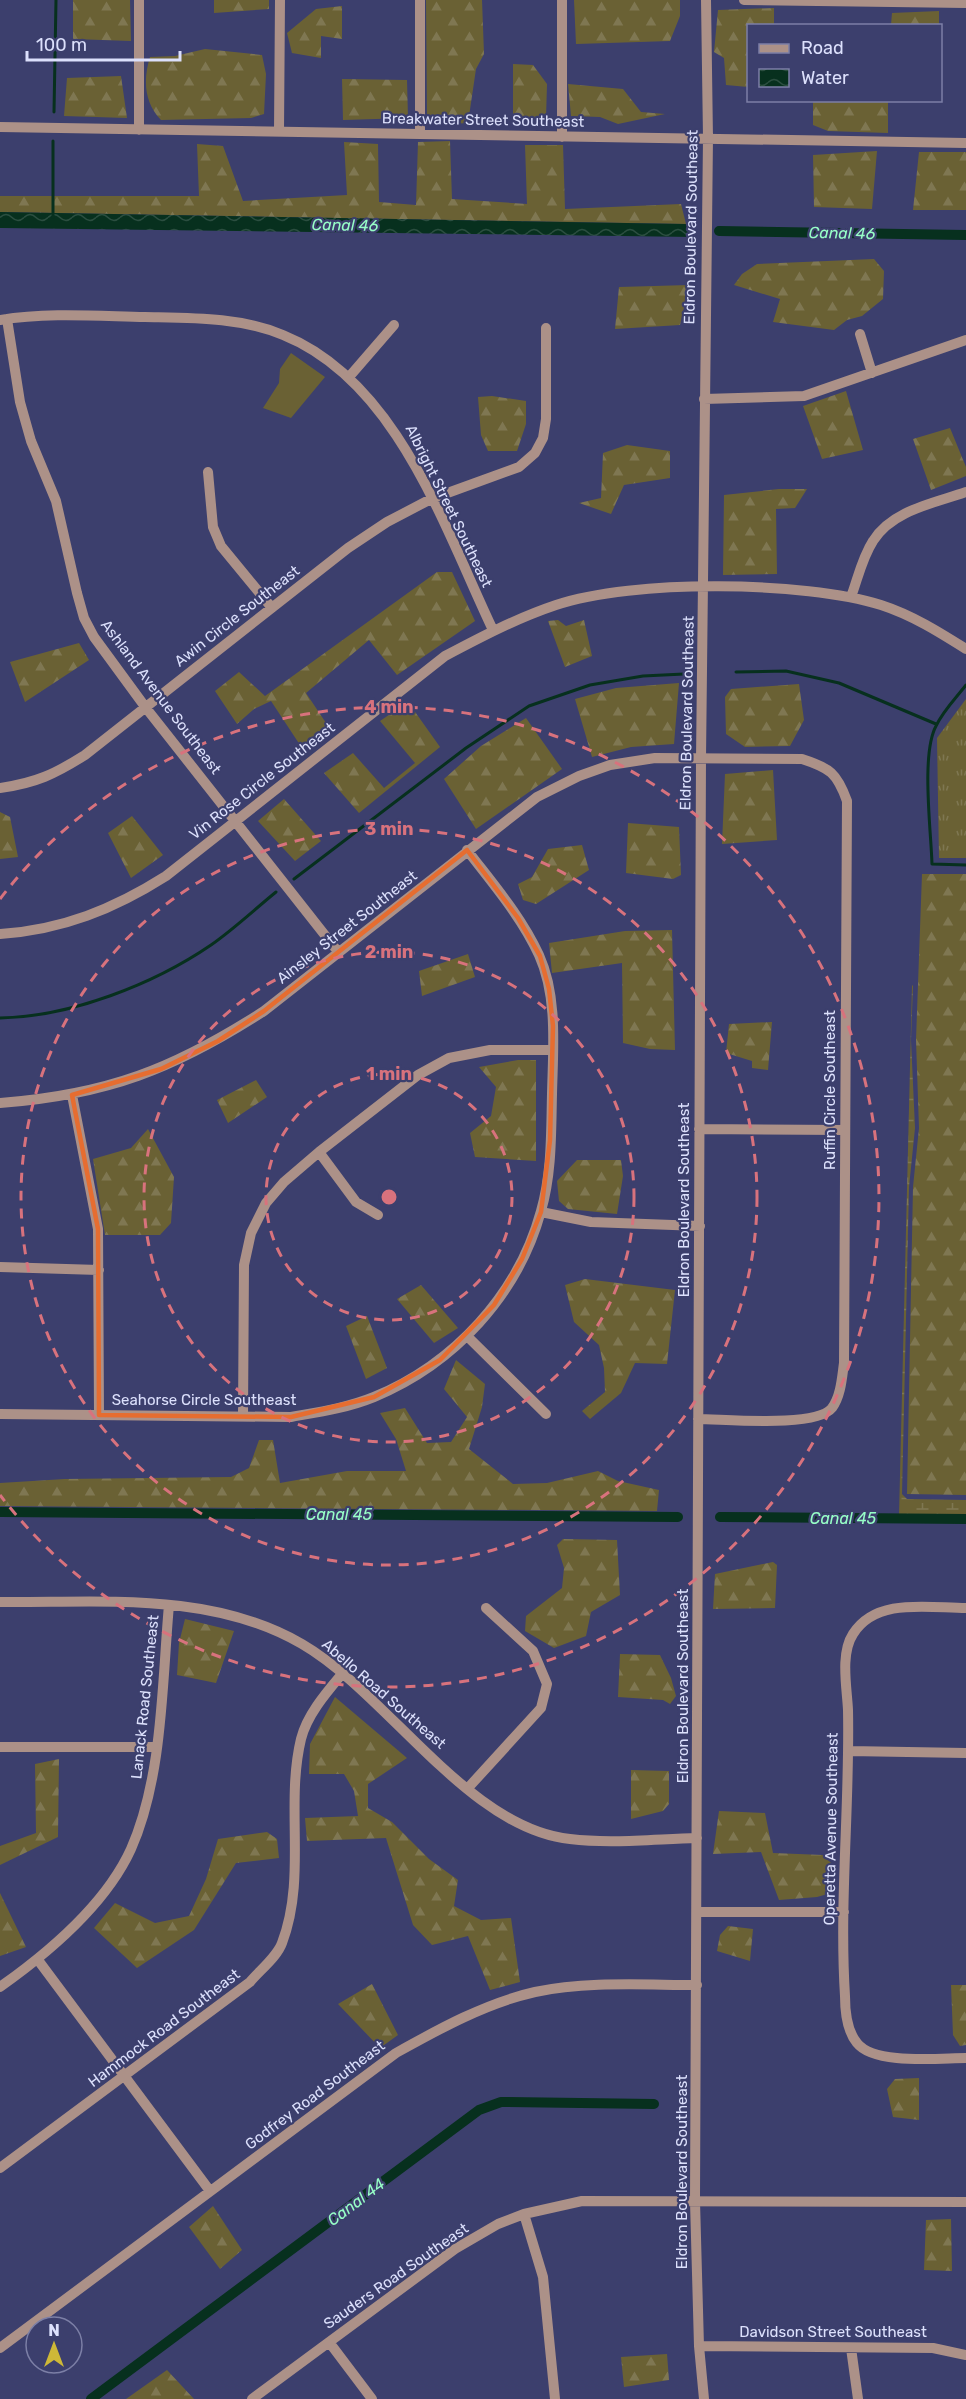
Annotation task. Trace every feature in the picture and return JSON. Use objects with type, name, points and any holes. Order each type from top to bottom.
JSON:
[{"type":"street","points":[[139,0],[139,130]]},
{"type":"street","points":[[279,131],[280,0]]},
{"type":"street","points":[[420,0],[420,134]]},
{"type":"street","points":[[562,0],[562,137]]},
{"type":"street","name":"Eldron Boulevard Southeast","points":[[704,2399],[699,2346],[695,2201],[701,759],[708,138],[706,0]]},
{"type":"street","points":[[744,0],[966,3]]},
{"type":"street","name":"Breakwater Street Southeast","points":[[0,127],[966,142]]},
{"type":"street","name":"Albright Street Southeast","points":[[4,319],[44,315],[228,320],[283,334],[315,352],[349,377],[375,402],[399,435],[493,630]]},
{"type":"street","name":"Ashland Avenue Southeast","points":[[4,319],[20,402],[31,441],[56,501],[84,618],[94,637],[146,708],[339,952]]},
{"type":"street","points":[[349,377],[394,325]]},
{"type":"street","name":"Awin Circle Southeast","points":[[0,788],[25,785],[52,776],[146,708],[348,548],[387,522],[431,500],[519,467],[535,453],[543,438],[546,419],[546,328]]},
{"type":"street","points":[[860,333],[872,373]]},
{"type":"street","points":[[705,399],[804,396],[966,340]]},
{"type":"street","points":[[208,472],[213,527],[221,546],[272,608]]},
{"type":"street","points":[[851,597],[866,553],[886,525],[904,514],[966,492]]},
{"type":"street","name":"Vin Rose Circle Southeast","points":[[0,934],[33,932],[81,919],[129,899],[166,876],[235,819],[444,656],[493,630],[558,604],[630,590],[790,589],[851,597],[882,606],[925,624],[966,650]]},
{"type":"street","name":"Ainsley Street Southeast","points":[[0,1103],[72,1095],[161,1069],[218,1041],[264,1011],[537,797],[579,776],[610,765],[655,758],[701,759]]},
{"type":"street","name":"Ruffin Circle Southeast","points":[[698,1419],[800,1419],[819,1416],[832,1408],[840,1389],[844,1363],[847,801],[839,779],[824,766],[802,759],[701,759]]},
{"type":"street","name":"Seahorse Circle Southeast","points":[[0,1414],[291,1417],[336,1409],[374,1397],[407,1381],[440,1360],[468,1336],[510,1282],[541,1212],[549,1169],[553,1050],[549,989],[540,956],[518,918],[467,850]]},
{"type":"street","points":[[243,1416],[244,1265],[251,1233],[266,1203],[284,1182],[319,1152],[418,1075],[449,1058],[490,1050],[553,1050]]},
{"type":"street","points":[[72,1095],[98,1229],[99,1415]]},
{"type":"street","points":[[699,1129],[845,1130]]},
{"type":"street","points":[[319,1152],[356,1202],[378,1215]]},
{"type":"street","points":[[541,1212],[591,1222],[700,1226]]},
{"type":"street","points":[[0,1267],[99,1270]]},
{"type":"street","points":[[468,1336],[546,1414]]},
{"type":"street","name":"Abello Road Southeast","points":[[0,1602],[201,1607],[254,1623],[302,1644],[342,1674],[501,1816],[536,1831],[570,1839],[697,1838]]},
{"type":"street","name":"Lanack Road Southeast","points":[[0,1988],[38,1960],[93,1907],[130,1849],[150,1791],[169,1605]]},
{"type":"street","points":[[468,1788],[541,1708],[547,1684],[533,1651],[486,1608]]},
{"type":"street","name":"Operetta Avenue Southeast","points":[[966,1608],[890,1608],[866,1619],[852,1635],[846,1654],[849,1751],[844,1912],[844,1995],[848,2023],[857,2044],[879,2057],[966,2058]]},
{"type":"street","name":"Hammock Road Southeast","points":[[0,2168],[250,1982],[282,1945],[296,1887],[295,1781],[302,1737],[321,1700],[342,1674]]},
{"type":"street","points":[[0,1747],[156,1747]]},
{"type":"street","points":[[849,1751],[966,1753]]},
{"type":"street","points":[[697,1912],[844,1912]]},
{"type":"street","points":[[38,1960],[210,2191]]},
{"type":"street","name":"Godfrey Road Southeast","points":[[0,2348],[396,2053],[454,2021],[535,1992],[607,1985],[697,1985]]},
{"type":"street","name":"Sauders Road Southeast","points":[[252,2399],[455,2249],[498,2224],[524,2214],[582,2201],[966,2202]]},
{"type":"street","points":[[524,2214],[543,2277],[555,2399]]},
{"type":"street","points":[[329,2342],[372,2399]]},
{"type":"street","name":"Davidson Street Southeast","points":[[699,2346],[933,2348],[966,2355]]},
{"type":"street","points":[[851,2348],[858,2399]]},
{"type":"highlighted area","points":[[467,850],[518,918],[540,956],[549,989],[553,1026],[550,1140],[541,1212],[522,1259],[494,1305],[440,1360],[374,1397],[291,1417],[99,1415],[98,1229],[72,1095],[161,1069],[218,1041],[264,1011]]},
{"type":"green space","points":[[73,0],[130,0],[131,41],[73,39]]},
{"type":"green space","points":[[214,0],[269,0],[269,9],[214,13]]},
{"type":"green space","points":[[426,0],[482,0],[484,54],[476,69],[468,123],[434,125],[427,114]]},
{"type":"green space","points":[[574,0],[680,0],[680,16],[670,41],[576,44]]},
{"type":"green space","points":[[342,6],[342,39],[321,36],[321,58],[292,53],[287,33],[316,9]]},
{"type":"green space","points":[[774,8],[774,24],[747,24],[747,87],[726,85],[724,58],[714,52],[718,10]]},
{"type":"green space","points":[[939,11],[939,24],[891,24],[892,13]]},
{"type":"green space","points":[[205,49],[262,55],[266,74],[264,114],[251,118],[161,120],[151,106],[146,90],[146,74],[150,57],[175,56]]},
{"type":"green space","points":[[513,64],[533,65],[547,84],[546,118],[513,118]]},
{"type":"green space","points":[[121,76],[127,118],[64,116],[67,78]]},
{"type":"green space","points":[[342,79],[407,80],[408,118],[343,120]]},
{"type":"green space","points":[[568,84],[623,89],[641,112],[665,114],[618,124],[600,117],[571,116]]},
{"type":"green space","points":[[813,102],[888,102],[888,133],[828,131],[813,125]]},
{"type":"green space","points":[[450,141],[452,199],[527,204],[525,145],[563,145],[565,209],[681,204],[686,224],[0,212],[0,196],[199,196],[197,144],[223,146],[243,201],[347,195],[344,142],[378,144],[379,202],[416,205],[418,142]]},
{"type":"green space","points":[[877,151],[872,209],[814,207],[813,155]]},
{"type":"green space","points":[[919,152],[966,152],[966,210],[913,210]]},
{"type":"green space","points":[[874,259],[884,271],[883,299],[862,316],[847,320],[834,330],[773,322],[780,299],[734,285],[742,274],[757,264]]},
{"type":"green space","points":[[689,285],[680,325],[615,329],[619,287]]},
{"type":"green space","points":[[291,353],[325,377],[291,418],[263,408],[279,383],[280,369]]},
{"type":"green space","points":[[846,391],[863,450],[822,459],[803,406]]},
{"type":"green space","points":[[492,396],[526,401],[526,424],[517,451],[488,451],[481,435],[478,397]]},
{"type":"green space","points":[[950,428],[966,467],[966,476],[931,490],[913,439]]},
{"type":"green space","points":[[627,445],[670,451],[670,478],[624,485],[611,514],[579,503],[601,498],[603,453]]},
{"type":"green space","points":[[779,489],[807,489],[795,508],[776,509],[777,574],[723,575],[724,495]]},
{"type":"green space","points":[[437,572],[452,572],[475,621],[397,675],[369,640],[306,693],[330,729],[302,748],[271,701],[254,709],[237,724],[215,691],[239,672],[265,696]]},
{"type":"green space","points":[[558,620],[566,626],[584,620],[592,656],[565,667],[548,621]]},
{"type":"green space","points":[[79,643],[89,660],[25,702],[10,662]]},
{"type":"green space","points":[[679,683],[674,744],[631,747],[592,757],[575,699],[616,688]]},
{"type":"green space","points":[[799,684],[804,720],[790,746],[745,747],[726,734],[725,697],[731,689]]},
{"type":"green space","points":[[966,699],[966,858],[939,858],[937,738]]},
{"type":"green space","points":[[408,702],[440,747],[359,813],[324,773],[353,753],[384,788],[415,763],[380,721]]},
{"type":"green space","points":[[526,718],[562,769],[476,829],[444,779],[481,746]]},
{"type":"green space","points":[[773,770],[777,840],[722,844],[725,774]]},
{"type":"green space","points":[[284,799],[321,841],[295,861],[258,821]]},
{"type":"green space","points":[[0,812],[10,817],[18,857],[0,859]]},
{"type":"green space","points":[[132,816],[163,855],[131,878],[108,833]]},
{"type":"green space","points":[[628,823],[679,827],[681,875],[673,879],[626,873]]},
{"type":"green space","points":[[582,845],[589,870],[536,904],[523,900],[518,884],[532,877],[548,849]]},
{"type":"green space","points":[[922,874],[966,874],[966,1495],[907,1494],[913,1187],[919,1128],[916,1040]]},
{"type":"green space","points":[[672,930],[675,1050],[650,1049],[623,1043],[622,963],[552,973],[549,943],[625,931]]},
{"type":"green space","points":[[468,954],[475,977],[422,996],[419,971]]},
{"type":"green space","points":[[912,986],[911,1040],[915,1128],[909,1187],[902,1494],[907,1499],[966,1500],[966,1518],[899,1516]]},
{"type":"green space","points":[[772,1022],[768,1070],[752,1068],[752,1061],[726,1053],[729,1024]]},
{"type":"green space","points":[[518,1060],[536,1060],[536,1161],[475,1157],[470,1133],[491,1116],[496,1087],[479,1067]]},
{"type":"green space","points":[[256,1080],[267,1097],[228,1123],[217,1100]]},
{"type":"green space","points":[[148,1129],[174,1177],[171,1223],[160,1235],[105,1235],[93,1159],[131,1148]]},
{"type":"green space","points":[[577,1160],[621,1160],[623,1176],[617,1214],[568,1209],[559,1201],[557,1181]]},
{"type":"green space","points":[[585,1279],[675,1290],[667,1364],[635,1363],[621,1393],[590,1419],[582,1411],[605,1392],[604,1368],[599,1345],[574,1322],[565,1285]]},
{"type":"green space","points":[[421,1285],[458,1328],[434,1343],[397,1299]]},
{"type":"green space","points":[[367,1316],[387,1368],[366,1379],[346,1326]]},
{"type":"green space","points":[[456,1360],[485,1384],[482,1407],[469,1449],[513,1484],[547,1483],[598,1471],[618,1481],[659,1490],[657,1511],[0,1506],[0,1483],[65,1479],[231,1477],[249,1468],[259,1440],[273,1440],[280,1483],[347,1471],[406,1471],[396,1439],[380,1413],[405,1408],[427,1443],[451,1442],[467,1417],[444,1389]]},
{"type":"green space","points":[[563,1539],[617,1540],[620,1595],[591,1612],[586,1636],[554,1648],[525,1631],[526,1616],[562,1588],[564,1568],[557,1545]]},
{"type":"green space","points":[[773,1562],[777,1565],[775,1608],[713,1609],[715,1574]]},
{"type":"green space","points":[[185,1619],[234,1631],[216,1683],[177,1675],[179,1643]]},
{"type":"green space","points":[[620,1654],[660,1655],[671,1678],[676,1696],[670,1704],[663,1700],[618,1697]]},
{"type":"green space","points":[[335,1697],[407,1758],[368,1784],[368,1808],[392,1822],[429,1859],[458,1880],[454,1906],[481,1920],[511,1918],[520,1982],[490,1990],[468,1936],[432,1945],[413,1925],[386,1838],[307,1841],[305,1818],[358,1816],[354,1791],[344,1774],[309,1774],[310,1744]]},
{"type":"green space","points":[[59,1759],[58,1837],[0,1865],[0,1846],[36,1833],[35,1764]]},
{"type":"green space","points":[[631,1770],[669,1771],[669,1804],[663,1811],[631,1819]]},
{"type":"green space","points":[[719,1811],[765,1813],[773,1853],[823,1855],[831,1863],[831,1893],[817,1897],[779,1900],[761,1852],[713,1854]]},
{"type":"green space","points":[[267,1832],[277,1839],[279,1858],[236,1863],[194,1930],[137,1968],[94,1928],[115,1903],[155,1923],[189,1916],[206,1879],[218,1839]]},
{"type":"green space","points":[[0,1893],[26,1947],[0,1956]]},
{"type":"green space","points":[[728,1926],[753,1929],[750,1961],[717,1951],[720,1935]]},
{"type":"green space","points":[[372,1984],[398,2035],[380,2048],[338,2004]]},
{"type":"green space","points":[[951,1985],[966,1985],[966,2045],[960,2046],[953,2035]]},
{"type":"green space","points":[[919,2078],[919,2120],[893,2117],[887,2089],[895,2079]]},
{"type":"green space","points":[[213,2206],[242,2250],[220,2269],[189,2227]]},
{"type":"green space","points":[[951,2219],[952,2271],[924,2270],[926,2220]]},
{"type":"green space","points":[[667,2354],[669,2380],[624,2387],[621,2357]]},
{"type":"green space","points":[[167,2370],[194,2399],[126,2399]]},
{"type":"water","points":[[0,212],[686,224],[694,237],[0,228]]},
{"type":"waterway","points":[[54,112],[56,0]]},
{"type":"waterway","points":[[53,141],[53,217]]},
{"type":"waterway","name":"Canal 46","points":[[719,231],[966,235]]},
{"type":"waterway","points":[[736,672],[786,671],[839,683],[936,724]]},
{"type":"waterway","points":[[294,879],[466,748],[529,706],[590,685],[643,676],[684,674]]},
{"type":"waterway","points":[[966,685],[936,726],[931,739],[928,773],[932,864],[966,865]]},
{"type":"waterway","points":[[0,1018],[54,1012],[82,1005],[138,985],[164,973],[211,945],[276,892]]},
{"type":"waterway","name":"Canal 45","points":[[0,1512],[678,1517]]},
{"type":"waterway","name":"Canal 45","points":[[720,1517],[966,1519]]},
{"type":"waterway","name":"Canal 44","points":[[91,2399],[479,2110],[501,2102],[654,2104]]}]
